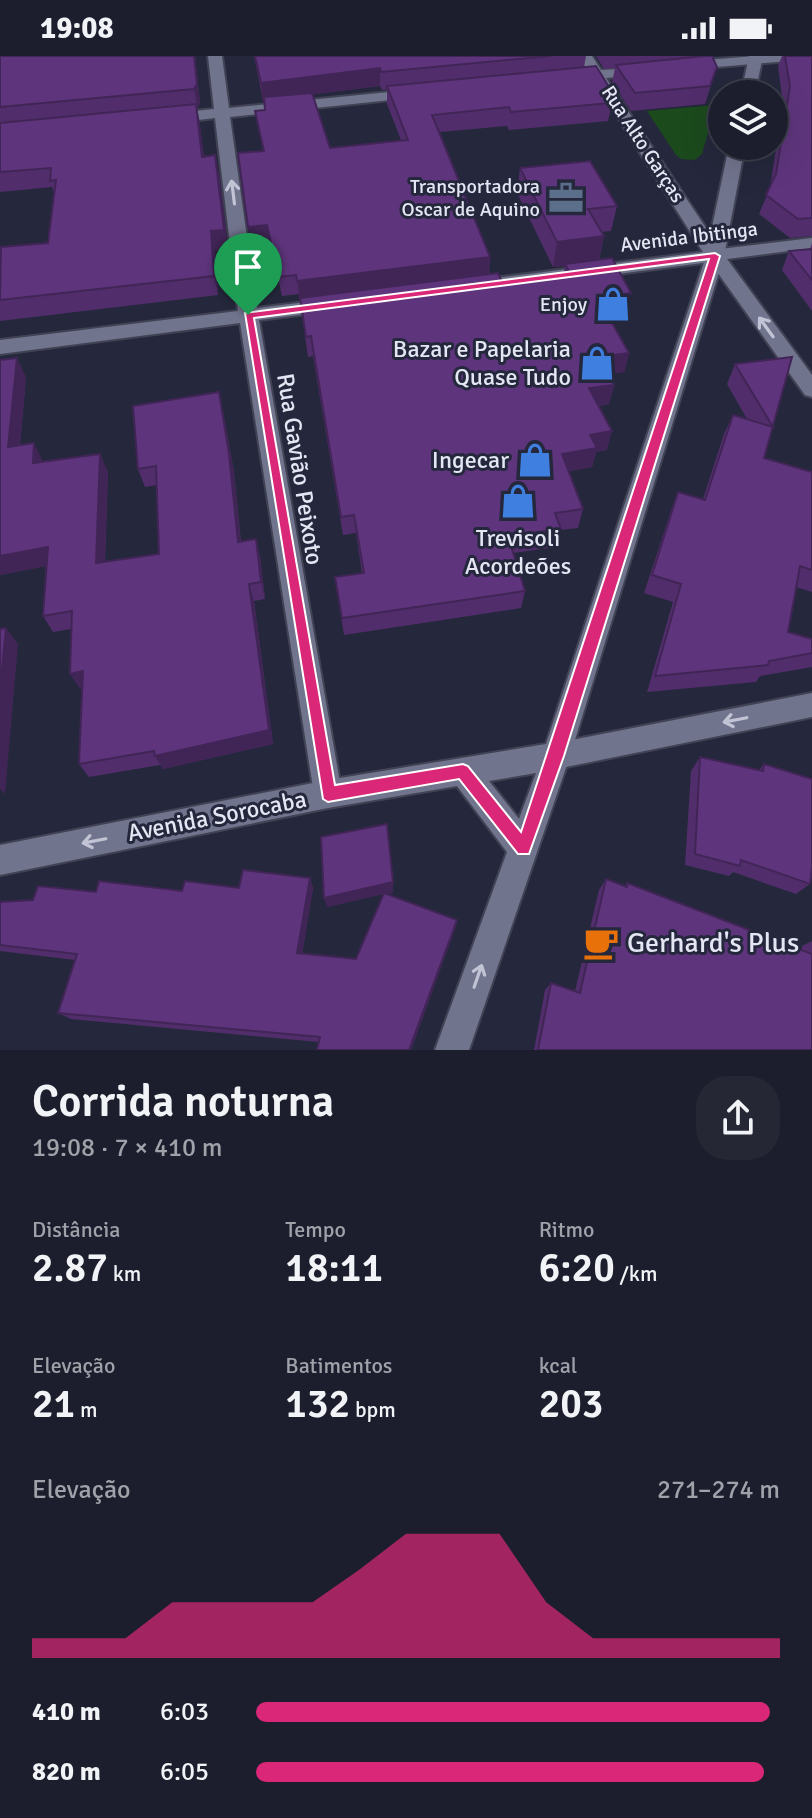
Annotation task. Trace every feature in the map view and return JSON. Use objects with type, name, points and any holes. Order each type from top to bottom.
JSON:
[{"type":"street","name":"Rua Gavião Peixoto","points":[[215,56],[248,315],[328,794]]},
{"type":"street","name":"Rua Alto Garças","points":[[585,56],[715,256],[812,390]]},
{"type":"street","points":[[551,79],[755,58],[807,56]]},
{"type":"street","points":[[751,80],[755,58]]},
{"type":"street","points":[[149,120],[442,91]]},
{"type":"street","points":[[452,1050],[556,756],[715,256],[734,160]]},
{"type":"street","name":"Avenida Ibitinga","points":[[451,289],[812,243]]},
{"type":"street","points":[[0,347],[357,301]]},
{"type":"street","name":"Avenida Sorocaba","points":[[0,860],[328,794],[556,756],[812,705]]},
{"type":"street","points":[[463,771],[523,848]]},
{"type":"green space","points":[[708,106],[708,133],[702,154],[695,160],[681,159],[647,111]]},
{"type":"building","points":[[0,56],[194,56],[197,84],[194,89],[0,107]]},
{"type":"building","points":[[255,56],[551,56],[381,72],[380,68],[261,83]]},
{"type":"building","points":[[712,56],[717,67],[712,80],[708,80],[708,86],[635,93],[616,65]]},
{"type":"building","points":[[785,56],[812,56],[812,218],[798,219],[766,195],[776,174],[778,160],[788,160],[790,86]]},
{"type":"building","points":[[596,66],[614,95],[606,95],[611,103],[511,112],[509,107],[432,115],[490,257],[297,281],[296,275],[279,277],[267,225],[248,227],[238,153],[264,151],[255,111],[265,110],[264,97],[312,93],[330,148],[408,140],[387,86]]},
{"type":"building","points":[[196,104],[202,157],[215,155],[224,230],[211,231],[214,276],[0,300],[1,247],[48,243],[56,180],[50,181],[51,168],[0,172],[0,123]]},
{"type":"building","points":[[590,161],[617,206],[588,209],[604,236],[557,242],[520,168]]},
{"type":"building","points":[[812,249],[812,280],[789,251]]},
{"type":"building","points":[[612,258],[631,293],[598,298],[629,353],[600,357],[614,385],[589,388],[612,431],[590,435],[597,448],[562,454],[583,509],[555,513],[561,529],[508,536],[525,591],[342,618],[335,577],[364,573],[354,515],[341,517],[311,336],[306,337],[300,298],[498,273],[503,284],[571,275],[565,264]]},
{"type":"building","points":[[792,357],[773,427],[735,364]]},
{"type":"building","points":[[17,358],[8,447],[34,443],[33,463],[100,454],[96,563],[159,554],[156,466],[138,469],[133,406],[219,392],[238,542],[256,539],[261,582],[249,584],[269,730],[155,756],[154,751],[79,764],[83,671],[70,674],[72,611],[43,616],[48,547],[0,556],[0,360]]},
{"type":"building","points":[[733,415],[773,427],[764,458],[812,472],[812,570],[800,566],[788,632],[812,639],[812,653],[769,661],[768,665],[655,676],[681,584],[652,575],[678,492],[705,500]]},
{"type":"building","points":[[6,628],[0,690],[0,629]]},
{"type":"building","points":[[700,757],[763,771],[764,764],[812,779],[810,884],[741,860],[740,866],[695,854]]},
{"type":"building","points":[[387,824],[393,882],[324,898],[321,837]]},
{"type":"building","points":[[243,870],[310,878],[297,953],[356,959],[384,893],[457,920],[409,1050],[317,1050],[320,1037],[58,1013],[77,954],[0,945],[0,902],[33,900],[38,886],[96,892],[99,881],[182,891],[185,881],[239,888]]},
{"type":"building","points":[[606,879],[627,887],[627,883],[812,954],[812,1050],[538,1050],[551,983],[580,993]]},
{"type":"place","name":"Transportadora Oscar de Aquino","points":[[566,198]]},
{"type":"place","name":"Enjoy","points":[[613,304]]},
{"type":"place","name":"Bazar e Papelaria Quase Tudo","points":[[597,363]]},
{"type":"place","name":"Ingecar","points":[[535,460]]},
{"type":"place","name":"Trevisoli Acordeões","points":[[518,501]]},
{"type":"place","name":"Gerhard's Plus","points":[[601,943]]},
{"type":"route","points":[[715,256],[556,756],[523,848],[463,771],[328,794],[248,315],[715,256]]}]
